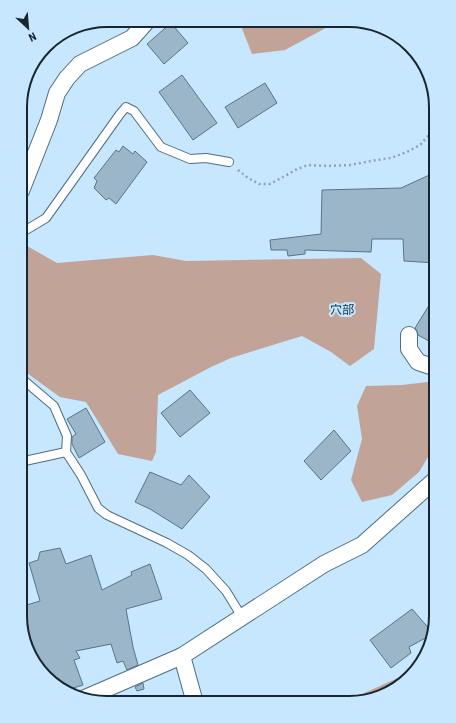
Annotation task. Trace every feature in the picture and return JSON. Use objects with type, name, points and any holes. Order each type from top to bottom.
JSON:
[{"type":"street","points":[[27,175],[57,93],[67,78],[80,64],[132,38],[142,27]]},
{"type":"street","points":[[409,335],[409,349],[418,362],[429,366]]},
{"type":"street","points":[[94,694],[182,656],[324,564],[362,545],[429,485]]},
{"type":"street","points":[[182,656],[193,696]]},
{"type":"lane","points":[[27,230],[46,218],[126,107],[134,111],[161,147],[190,159],[206,158],[229,162]]},
{"type":"lane","points":[[27,383],[54,406],[67,436],[66,452],[81,475],[98,508],[107,515],[167,543],[206,569],[226,591],[242,617]]},
{"type":"lane","points":[[27,460],[66,452]]},
{"type":"path","points":[[229,162],[248,178],[259,184],[270,184],[297,169],[308,165],[350,166],[391,158],[420,145],[429,134]]},
{"type":"shaded area","points":[[241,27],[328,27],[285,50],[252,54]]},
{"type":"shaded area","points":[[27,246],[57,263],[153,255],[186,261],[361,258],[381,274],[374,349],[350,366],[331,352],[302,336],[231,358],[211,367],[158,395],[156,452],[152,461],[118,454],[86,402],[60,397],[27,373]]},
{"type":"shaded area","points":[[429,382],[429,456],[419,472],[392,495],[362,502],[351,480],[362,439],[357,406],[366,386],[402,385]]},
{"type":"shaded area","points":[[401,676],[379,690],[361,695]]},
{"type":"building","points":[[166,27],[174,27],[188,43],[164,64],[147,44]]},
{"type":"building","points":[[182,75],[217,123],[193,140],[159,92]]},
{"type":"building","points":[[265,83],[277,103],[238,128],[225,107]]},
{"type":"building","points":[[123,146],[133,154],[135,151],[147,162],[116,204],[109,198],[106,200],[94,188],[97,181],[94,178],[116,150],[119,152]]},
{"type":"building","points":[[429,175],[429,263],[404,261],[403,239],[372,239],[371,252],[305,250],[305,254],[288,256],[287,250],[271,250],[270,240],[321,234],[322,190],[401,188]]},
{"type":"building","points":[[429,305],[429,341],[418,335],[415,328]]},
{"type":"building","points":[[190,390],[210,413],[180,437],[161,413]]},
{"type":"building","points":[[86,408],[105,442],[79,458],[72,444],[72,437],[76,434],[67,419]]},
{"type":"building","points":[[334,430],[351,451],[321,480],[304,461]]},
{"type":"building","points":[[150,472],[181,485],[189,475],[210,497],[182,529],[150,509],[135,502]]},
{"type":"building","points":[[60,548],[66,564],[91,555],[102,590],[132,575],[131,572],[150,564],[162,599],[126,609],[138,665],[127,670],[123,661],[117,663],[111,644],[76,651],[80,658],[74,660],[83,685],[73,688],[58,679],[44,665],[31,641],[27,616],[27,605],[40,601],[29,563],[38,560],[40,552]]},
{"type":"building","points":[[412,609],[428,627],[426,638],[409,647],[411,653],[391,668],[370,640]]},
{"type":"building","points":[[143,683],[144,689],[137,691],[135,687]]},
{"type":"district","name":"穴部","points":[[342,310]]}]
